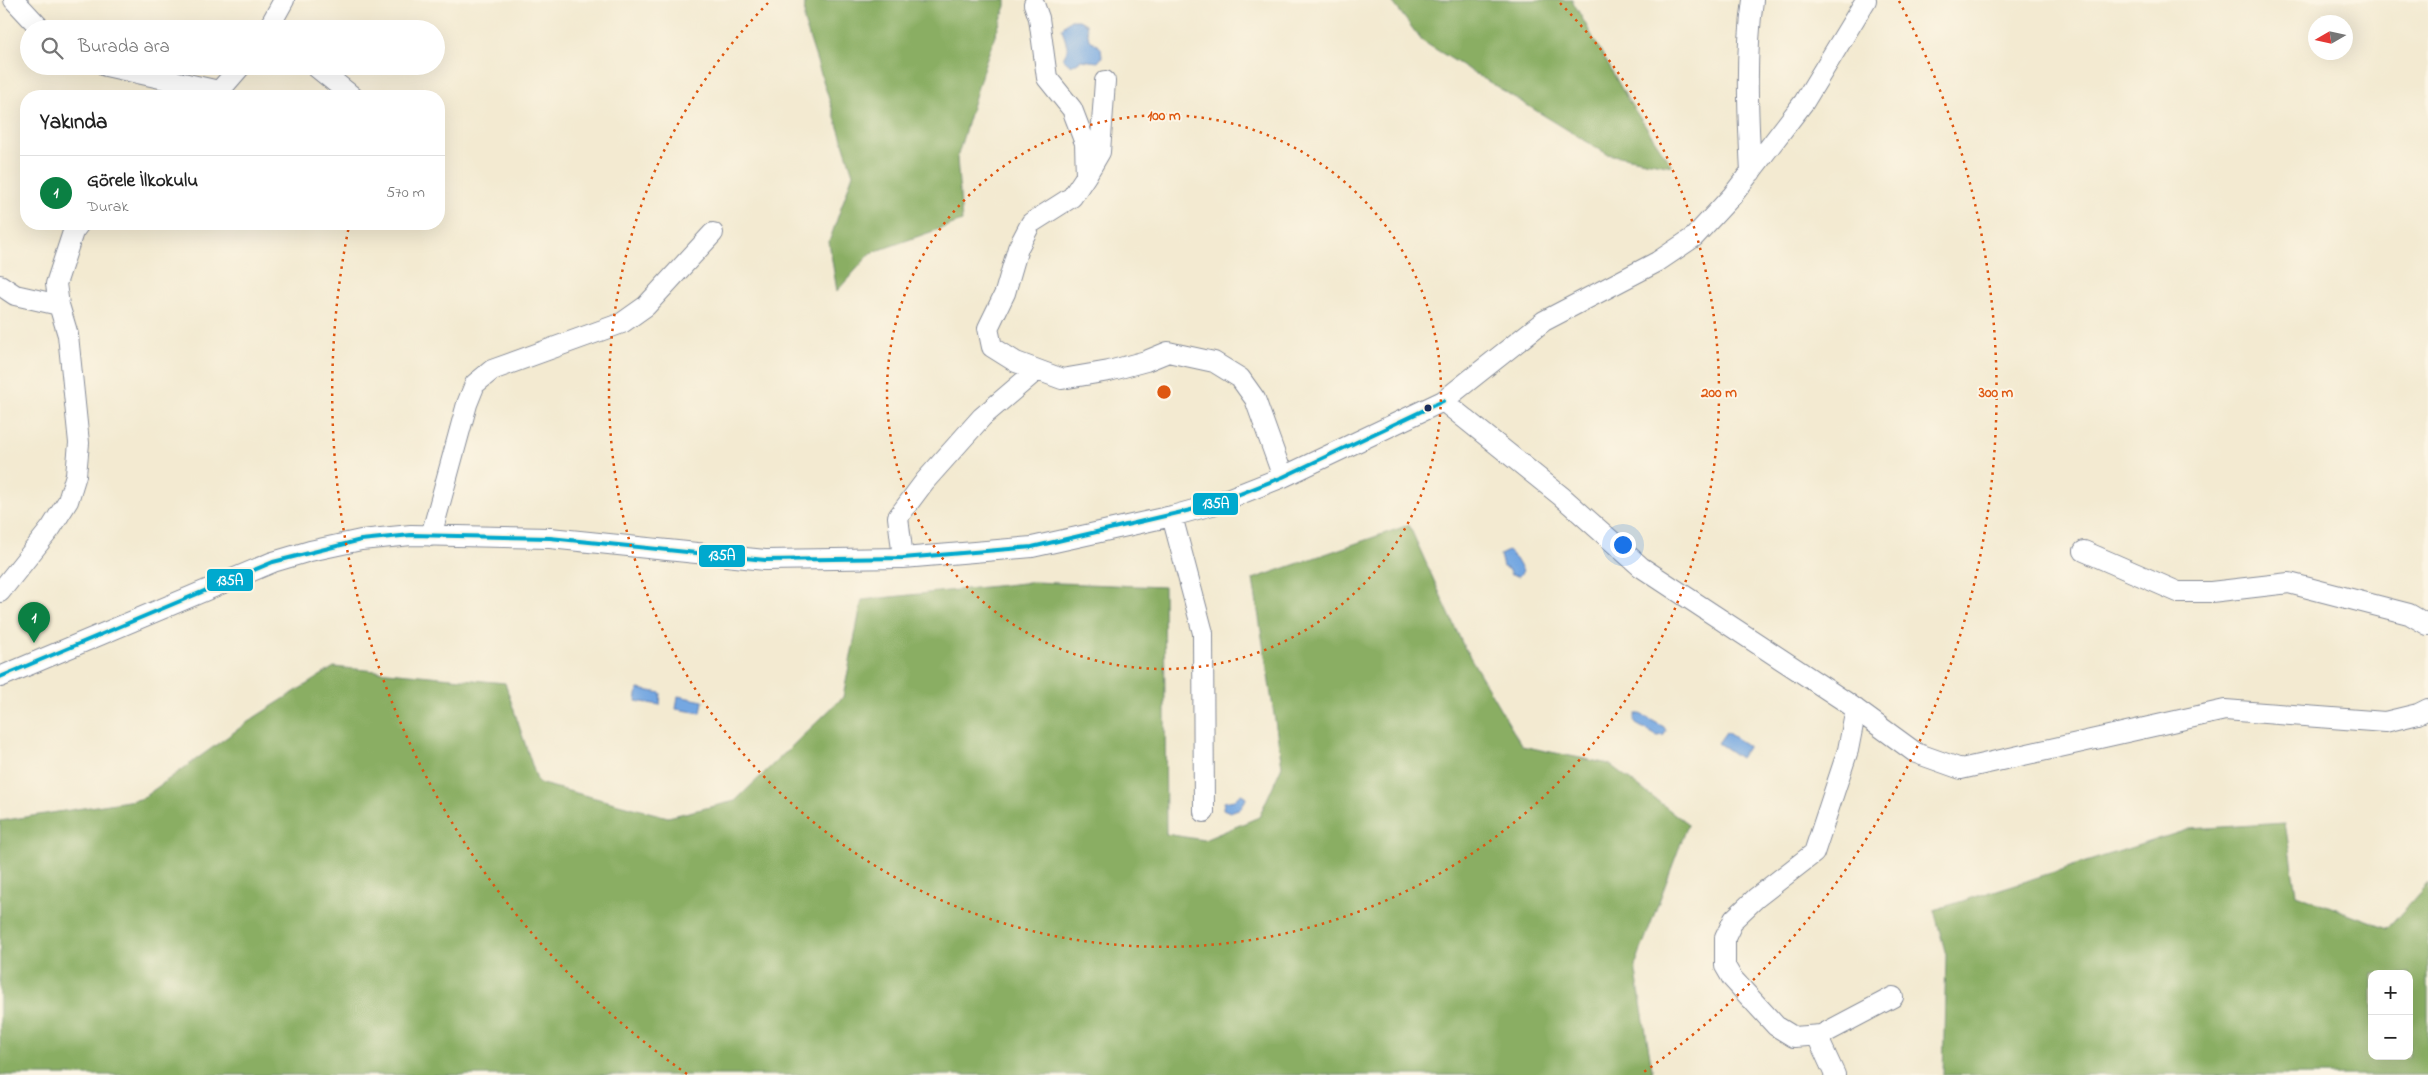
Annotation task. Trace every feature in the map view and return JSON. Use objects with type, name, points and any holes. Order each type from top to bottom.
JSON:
[{"type":"street","points":[[14,0],[33,20]]},
{"type":"street","points":[[273,20],[284,0]]},
{"type":"street","points":[[1751,172],[1748,88],[1749,29],[1753,0]]},
{"type":"street","points":[[0,676],[273,562],[310,551],[362,540],[431,536],[550,538],[765,560],[903,558],[1032,547],[1172,516],[1212,505],[1283,477],[1443,401],[1544,321],[1657,262],[1694,237],[1732,196],[1804,102],[1866,0]]},
{"type":"street","points":[[1034,4],[1039,18],[1047,78],[1072,109],[1085,143],[1086,176]]},
{"type":"street","points":[[142,75],[201,90]]},
{"type":"street","points":[[220,90],[233,75]]},
{"type":"street","points":[[326,75],[345,90]]},
{"type":"street","points":[[1105,81],[1100,152],[1072,197],[1032,224],[1018,248],[1006,293],[988,328],[992,347],[1016,362],[1062,380],[1109,371],[1146,361],[1168,352],[1214,362],[1240,378],[1256,399],[1283,477]]},
{"type":"street","points":[[0,592],[50,528],[68,501],[76,475],[79,443],[68,335],[58,305],[56,284],[74,230]]},
{"type":"street","points":[[431,536],[466,404],[475,384],[492,370],[622,323],[646,306],[713,233]]},
{"type":"street","points":[[0,285],[15,295],[58,305]]},
{"type":"street","points":[[903,558],[898,518],[924,482],[982,417],[1037,370]]},
{"type":"street","points":[[1443,401],[1561,496],[1641,567],[1856,709],[1916,753],[1961,769],[2225,710],[2384,722],[2418,714],[2428,709]]},
{"type":"street","points":[[1172,516],[1203,633],[1204,812]]},
{"type":"street","points":[[2084,552],[2178,592],[2211,592],[2289,583],[2409,614],[2428,625]]},
{"type":"street","points":[[1856,709],[1848,750],[1814,853],[1756,898],[1734,920],[1725,938],[1725,966],[1732,978],[1776,1026],[1794,1037],[1817,1036],[1893,997]]},
{"type":"street","points":[[1817,1036],[1835,1075]]},
{"type":"green space","points":[[805,0],[1006,0],[1006,6],[985,63],[957,158],[962,221],[871,253],[837,291],[829,242],[853,174],[804,21]]},
{"type":"green space","points":[[1391,0],[1572,0],[1628,100],[1672,166],[1607,154],[1422,41]]},
{"type":"green space","points":[[1409,525],[1463,645],[1522,746],[1609,764],[1688,824],[1635,966],[1653,1075],[0,1075],[0,821],[141,799],[255,717],[334,667],[505,683],[538,783],[668,817],[735,801],[843,697],[862,600],[1033,582],[1164,587],[1166,834],[1204,840],[1259,817],[1282,766],[1253,579]]},
{"type":"green space","points":[[2285,823],[2296,894],[2388,928],[2428,883],[2428,1075],[1943,1075],[1946,955],[1934,910],[2190,829]]},
{"type":"water","points":[[1071,20],[1079,20],[1086,24],[1089,39],[1101,48],[1102,57],[1098,62],[1081,60],[1071,66],[1063,59],[1068,49],[1062,29]]},
{"type":"water","points":[[1508,551],[1516,559],[1523,571],[1519,576],[1511,575],[1508,569],[1503,567],[1500,555]]},
{"type":"water","points":[[638,689],[661,693],[660,705],[636,701]]},
{"type":"water","points":[[678,696],[703,701],[701,713],[676,709]]},
{"type":"water","points":[[1636,714],[1640,714],[1664,727],[1666,731],[1664,735],[1657,736],[1636,724],[1634,720]]},
{"type":"water","points":[[1726,732],[1748,746],[1740,758],[1718,743]]},
{"type":"water","points":[[1241,794],[1246,799],[1241,808],[1230,812],[1223,809],[1224,802],[1234,800]]},
{"type":"transit line","name":"135A","points":[[0,677],[273,562],[361,540],[411,535],[550,538],[765,560],[903,558],[1032,547],[1212,505],[1283,477],[1443,401]]},
{"type":"place","name":"Görele İlkokulu","points":[[34,643]]}]
